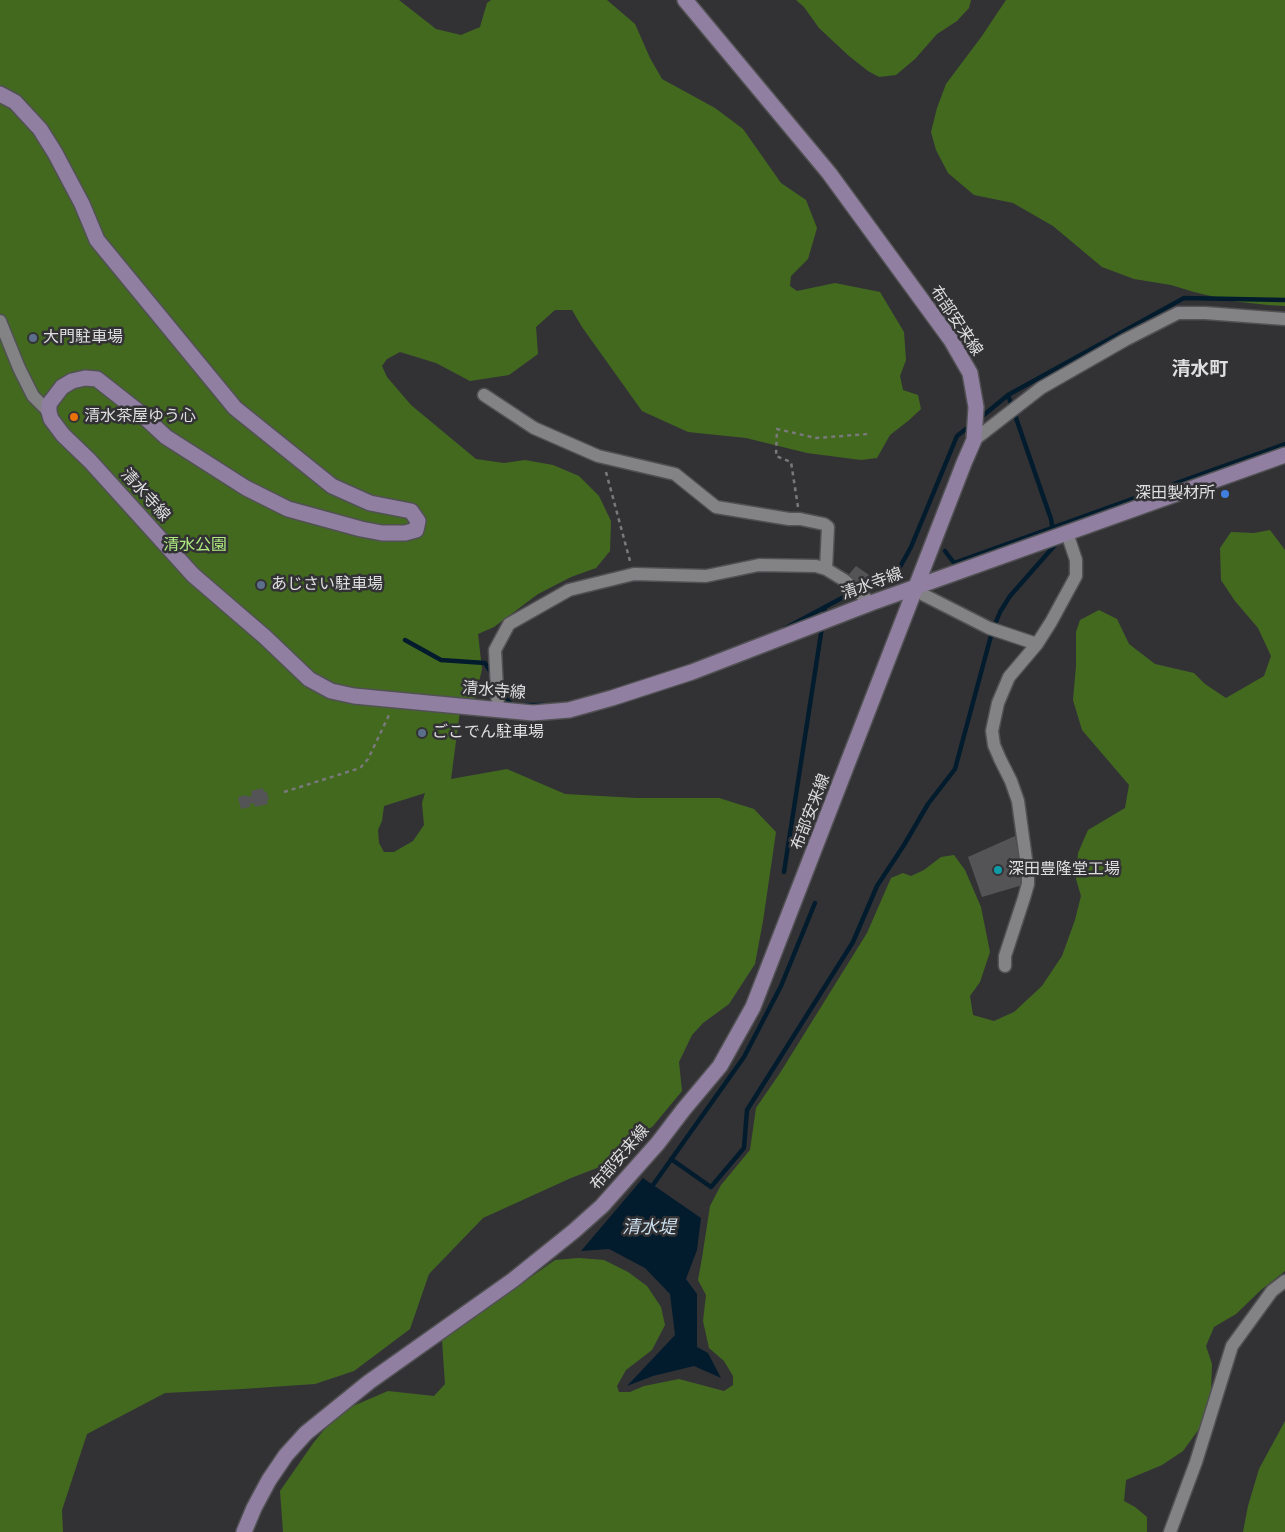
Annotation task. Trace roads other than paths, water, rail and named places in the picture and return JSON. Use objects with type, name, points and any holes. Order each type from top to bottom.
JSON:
[{"type":"main road","name":"布部安来線","points":[[244,1532],[269,1480],[286,1455],[306,1433],[369,1382],[513,1280],[574,1231],[602,1206],[658,1143],[720,1066],[754,1006],[974,440],[976,407],[970,373],[951,340],[828,173],[685,0]]},
{"type":"main road","points":[[0,94],[15,102],[40,129],[55,152],[82,204],[97,240],[235,408],[332,486],[370,503],[410,511],[418,521],[416,530],[404,533],[382,533],[288,509],[246,488],[166,437],[139,412],[97,380],[85,378],[72,381],[62,387],[49,404],[49,412]]},
{"type":"main road","name":"清水寺線","points":[[49,412],[51,419],[62,435],[90,460],[193,575],[310,679],[331,691],[354,696],[533,712],[569,710],[692,672],[872,602],[1285,454]]},
{"type":"street","points":[[974,440],[1042,388],[1125,340],[1178,313],[1285,318]]},
{"type":"street","points":[[0,321],[19,368],[33,396],[49,412]]},
{"type":"street","points":[[484,395],[534,428],[602,457],[674,474],[716,507],[824,524],[828,527],[826,569]]},
{"type":"street","points":[[1005,966],[1005,956],[1028,884],[1028,874],[1018,801],[994,745],[992,731],[998,703],[1010,677],[1037,644],[1076,576],[1076,560],[1067,533]]},
{"type":"street","points":[[498,709],[495,650],[509,624],[569,590],[634,574],[706,576],[759,565],[810,566],[826,569],[844,580],[872,602]]},
{"type":"street","points":[[917,587],[924,594],[989,628],[1037,644]]},
{"type":"street","points":[[1170,1532],[1196,1462],[1232,1346],[1272,1291],[1285,1281]]},
{"type":"water","name":"清水堤","points":[[643,1178],[701,1218],[697,1250],[686,1279],[697,1294],[697,1347],[708,1353],[721,1378],[694,1366],[653,1376],[627,1386],[675,1335],[670,1294],[645,1268],[609,1249],[581,1251]]},
{"type":"waterway","points":[[979,419],[1008,395],[1184,298],[1285,300]]},
{"type":"waterway","points":[[671,1159],[711,1187],[744,1148],[747,1110],[853,942],[877,886],[928,804],[955,769],[992,632],[1000,612],[1010,596],[1055,545],[1051,519],[1008,395]]},
{"type":"waterway","points":[[824,617],[825,607],[900,567],[911,547],[957,436],[971,425]]},
{"type":"waterway","points":[[945,551],[954,563],[1285,444]]},
{"type":"waterway","points":[[784,629],[825,607]]},
{"type":"waterway","points":[[784,872],[822,627]]},
{"type":"waterway","points":[[405,640],[441,660],[485,663],[492,674]]},
{"type":"waterway","points":[[500,687],[512,706],[514,706]]},
{"type":"waterway","points":[[525,705],[544,705]]},
{"type":"waterway","points":[[653,1185],[744,1057],[781,986],[815,903]]},
{"type":"place","name":"大門駐車場","points":[[33,338]]},
{"type":"place","name":"清水茶屋ゆう心","points":[[74,417]]},
{"type":"place","name":"深田製材所","points":[[1225,494]]},
{"type":"place","name":"あじさい駐車場","points":[[261,585]]},
{"type":"place","name":"ごこでん駐車場","points":[[422,733]]},
{"type":"place","name":"深田豊隆堂工場","points":[[998,870]]},
{"type":"district","name":"清水町","points":[[1200,370]]},
{"type":"park label","name":"清水公園","points":[[195,546]]}]
